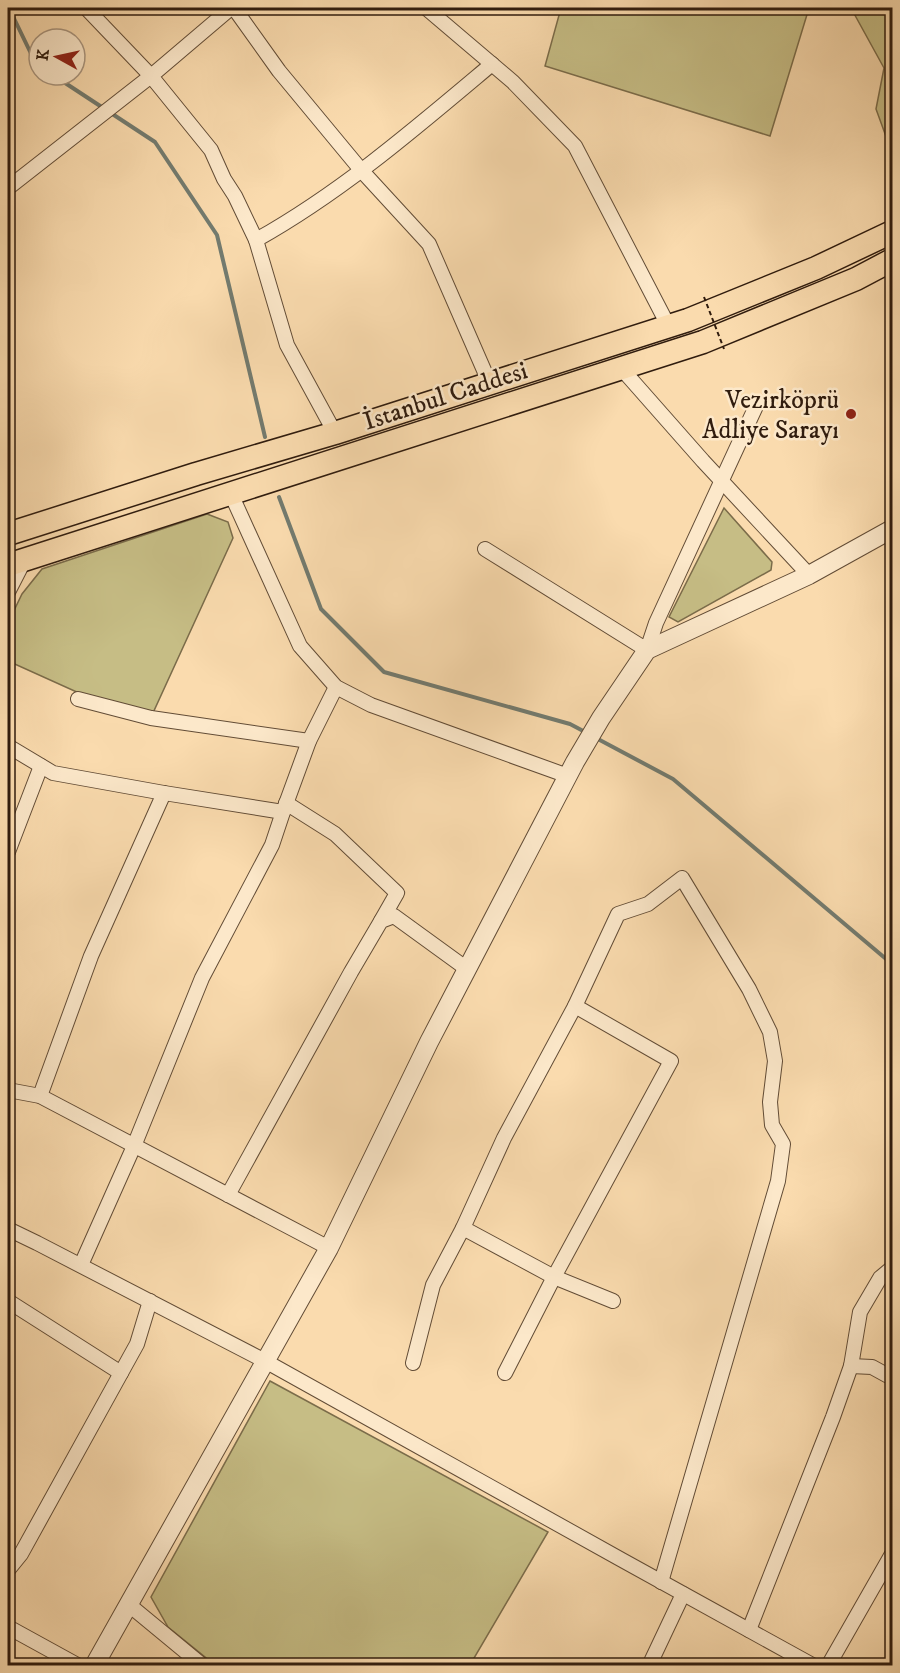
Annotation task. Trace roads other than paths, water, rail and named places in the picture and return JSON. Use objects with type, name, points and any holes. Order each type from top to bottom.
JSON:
[{"type":"main road","name":"İstanbul Caddesi","points":[[8,534],[669,327],[805,272],[892,232]]},
{"type":"main road","name":"İstanbul Caddesi","points":[[16,562],[703,342],[855,279],[892,260]]},
{"type":"street","points":[[86,8],[151,75],[211,150],[256,240],[287,345],[335,433]]},
{"type":"street","points":[[8,188],[233,8],[279,71],[362,171],[429,244],[490,384]]},
{"type":"street","points":[[426,8],[513,82],[575,146],[669,327]]},
{"type":"street","points":[[256,240],[287,223],[362,171],[492,64]]},
{"type":"street","points":[[621,368],[808,575]]},
{"type":"street","points":[[94,1665],[329,1248],[429,1042],[571,769],[601,718],[647,650],[656,623],[758,404]]},
{"type":"street","points":[[231,494],[300,646],[336,687],[371,705],[571,769]]},
{"type":"street","points":[[647,650],[808,575],[892,529]]},
{"type":"street","points":[[485,549],[647,650]]},
{"type":"street","points":[[8,592],[16,562]]},
{"type":"street","points":[[81,1265],[134,1146],[202,978],[272,845],[309,741],[336,687]]},
{"type":"street","points":[[78,699],[151,718],[309,741]]},
{"type":"street","points":[[8,746],[53,773],[164,793],[285,807],[335,834],[397,894],[351,972],[228,1195]]},
{"type":"street","points":[[8,852],[41,766]]},
{"type":"street","points":[[40,1096],[91,956],[164,793]]},
{"type":"street","points":[[413,1363],[433,1285],[463,1228],[504,1138],[575,1006],[618,914],[648,904],[682,878],[749,989],[770,1032],[775,1061],[770,1102],[772,1125],[783,1144],[778,1181],[661,1582]]},
{"type":"street","points":[[381,921],[394,916],[467,969]]},
{"type":"street","points":[[505,1373],[554,1277],[671,1061],[575,1006]]},
{"type":"street","points":[[8,1090],[40,1096],[329,1248]]},
{"type":"street","points":[[463,1228],[554,1277],[613,1301]]},
{"type":"street","points":[[9,1235],[81,1265],[265,1361],[814,1665]]},
{"type":"street","points":[[749,1630],[851,1366],[860,1312],[880,1278],[892,1268]]},
{"type":"street","points":[[8,1301],[121,1373]]},
{"type":"street","points":[[8,1570],[21,1554],[137,1344],[150,1301]]},
{"type":"street","points":[[851,1366],[872,1367],[892,1378]]},
{"type":"street","points":[[828,1665],[892,1554]]},
{"type":"street","points":[[649,1665],[683,1594]]},
{"type":"street","points":[[128,1604],[203,1665]]},
{"type":"street","points":[[8,1627],[79,1665]]},
{"type":"waterway","points":[[9,8],[27,45]]},
{"type":"waterway","points":[[71,87],[155,142],[217,235],[265,437]]},
{"type":"waterway","points":[[279,497],[321,609],[384,672],[570,724],[587,733]]},
{"type":"waterway","points":[[596,738],[673,779],[892,964]]},
{"type":"place","name":"Vezirköprü Adliye Sarayı","points":[[851,414]]}]
